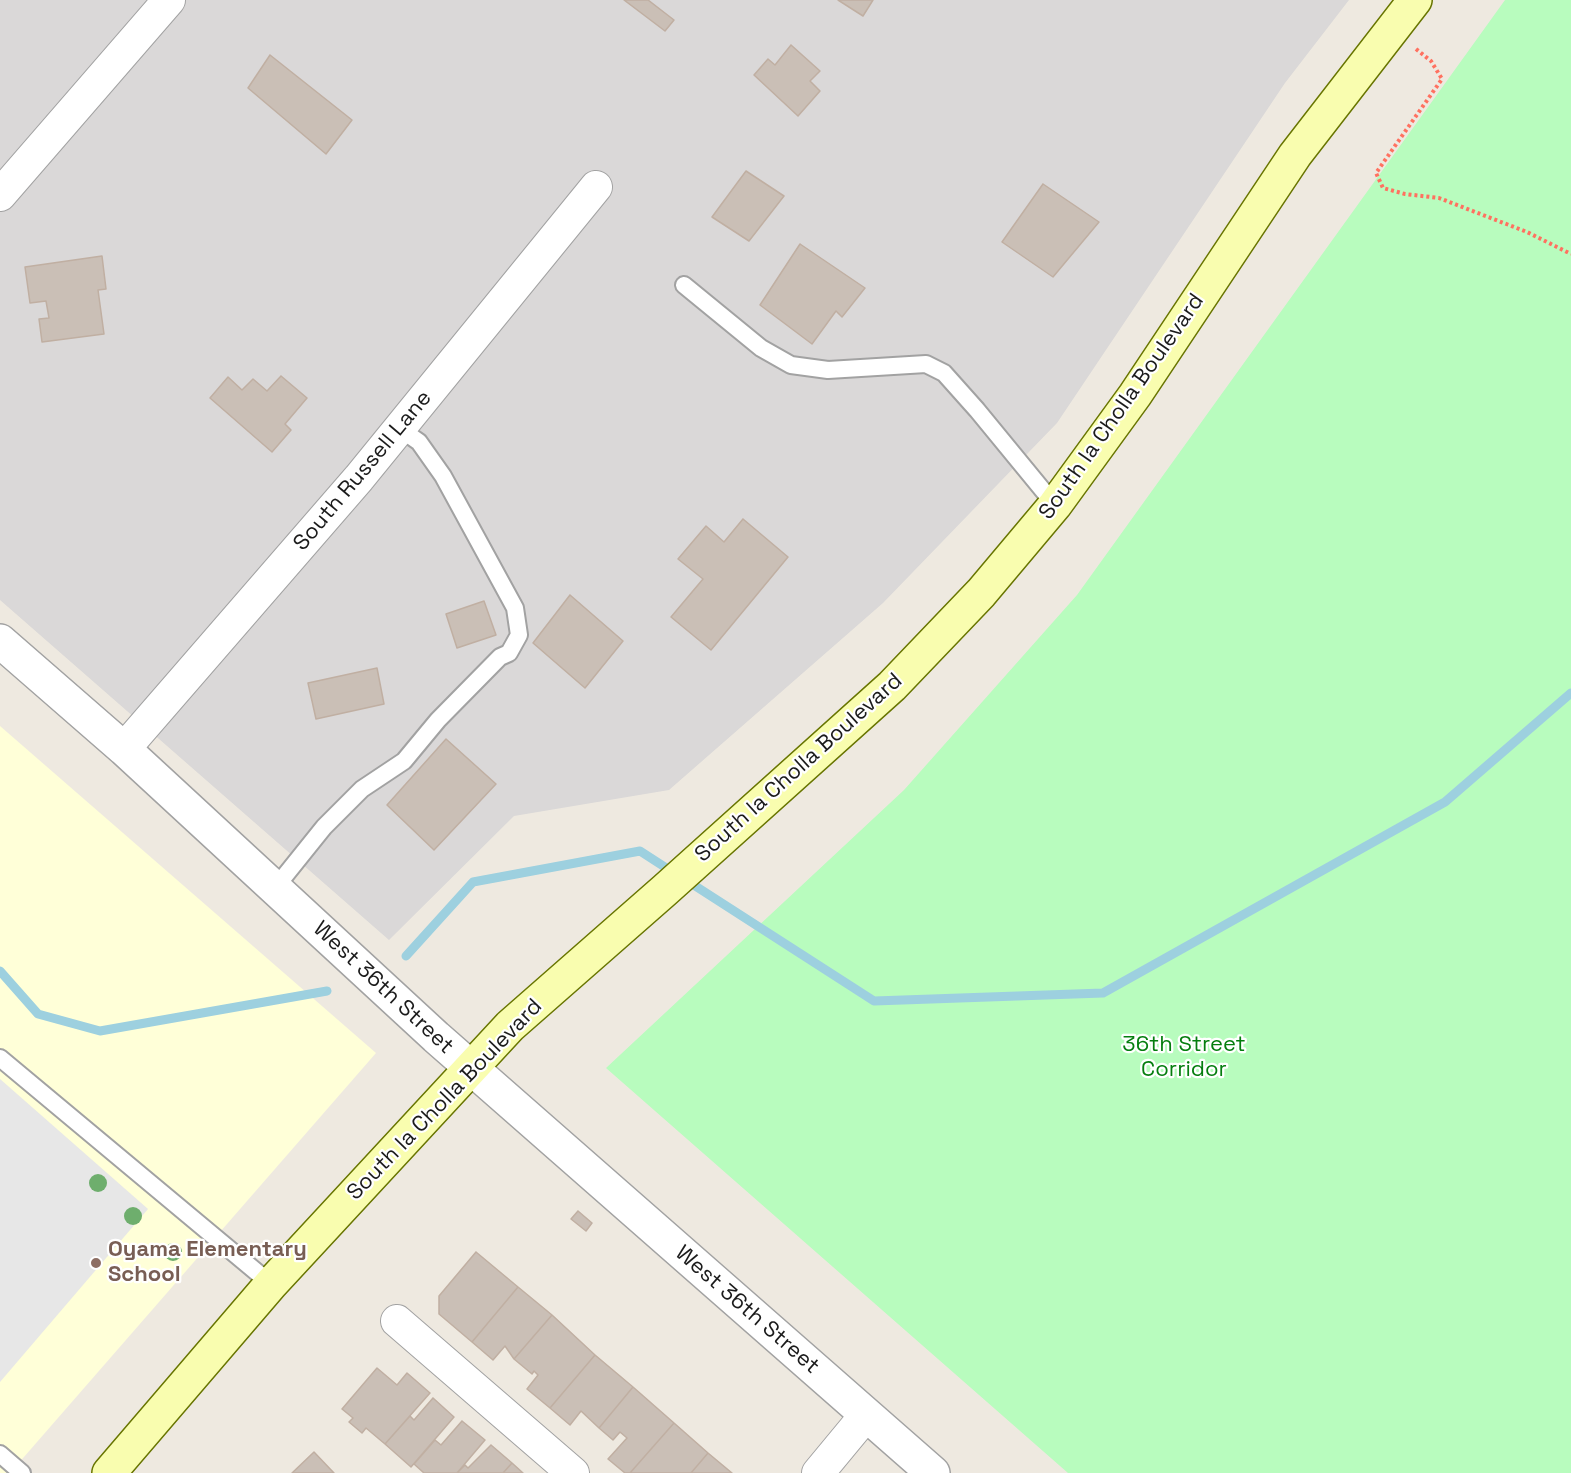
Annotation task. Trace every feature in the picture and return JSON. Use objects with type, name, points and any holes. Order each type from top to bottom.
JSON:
[{"type":"main road","name":"South la Cholla Boulevard","points":[[110,1473],[271,1284],[510,1026],[891,686],[981,593],[1055,506],[1136,395],[1295,155],[1414,0]]},
{"type":"street","points":[[0,195],[168,0]]},
{"type":"street","name":"South Russell Lane","points":[[124,749],[351,487],[596,187]]},
{"type":"street","name":"West 36th Street","points":[[0,641],[124,749],[471,1068],[933,1473]]},
{"type":"street","points":[[397,1321],[573,1473]]},
{"type":"street","points":[[818,1473],[866,1414]]},
{"type":"lane","points":[[684,285],[762,348],[791,365],[828,370],[926,364],[944,373],[1055,506]]},
{"type":"lane","points":[[275,888],[324,827],[362,789],[404,761],[438,720],[500,657],[508,653],[519,635],[515,608],[443,476],[419,442],[399,428]]},
{"type":"lane","points":[[0,1058],[271,1284]]},
{"type":"lane","points":[[0,1454],[22,1473]]},
{"type":"path","points":[[1391,31],[1431,61],[1442,79],[1376,173],[1383,188],[1405,194],[1439,198],[1527,232],[1571,254]]},
{"type":"shaded area","points":[[0,0],[1349,0],[1285,83],[1057,423],[883,603],[669,790],[514,816],[389,940],[0,600]]},
{"type":"shaded area","name":"Oyama Elementary School","points":[[0,726],[376,1053],[10,1473],[0,1473]]},
{"type":"shaded area","points":[[0,1079],[148,1209],[0,1382]]},
{"type":"green space","name":"36th Street Corridor","points":[[1505,0],[1571,0],[1571,1473],[1068,1473],[606,1068],[904,790],[1077,595]]},
{"type":"building","points":[[624,0],[648,0],[674,20],[665,31]]},
{"type":"building","points":[[838,0],[873,0],[863,16]]},
{"type":"building","points":[[791,45],[820,71],[810,81],[820,91],[798,116],[754,75],[768,59],[775,65]]},
{"type":"building","points":[[270,55],[352,120],[326,154],[248,88]]},
{"type":"building","points":[[746,171],[784,196],[749,241],[712,217]]},
{"type":"building","points":[[1043,184],[1099,222],[1053,277],[1002,242]]},
{"type":"building","points":[[800,244],[865,288],[842,317],[836,311],[812,344],[760,305]]},
{"type":"building","points":[[102,256],[106,289],[98,290],[104,334],[42,342],[39,319],[49,318],[46,301],[30,303],[25,267]]},
{"type":"building","points":[[281,376],[307,398],[285,424],[291,430],[272,452],[210,398],[228,377],[242,390],[253,379],[267,391]]},
{"type":"building","points":[[743,519],[788,557],[711,650],[671,617],[703,579],[678,559],[706,526],[724,542]]},
{"type":"building","points":[[570,595],[623,641],[585,688],[533,643]]},
{"type":"building","points":[[484,601],[496,635],[457,648],[446,614]]},
{"type":"building","points":[[377,668],[384,704],[316,719],[308,683]]},
{"type":"building","points":[[446,739],[496,784],[434,850],[387,805]]},
{"type":"building","points":[[578,1211],[592,1223],[586,1231],[571,1219]]},
{"type":"building","points":[[476,1252],[518,1287],[472,1342],[439,1314],[439,1296]]},
{"type":"building","points":[[518,1287],[552,1315],[514,1359],[505,1346],[493,1360],[472,1342]]},
{"type":"building","points":[[552,1315],[595,1355],[550,1408],[527,1389],[538,1375],[534,1371],[532,1374],[514,1359]]},
{"type":"building","points":[[595,1355],[633,1387],[599,1428],[581,1411],[570,1425],[550,1408]]},
{"type":"building","points":[[377,1368],[397,1385],[407,1373],[430,1393],[385,1444],[366,1428],[362,1433],[349,1422],[353,1418],[342,1409]]},
{"type":"building","points":[[633,1387],[674,1423],[630,1473],[625,1473],[608,1459],[627,1438],[620,1432],[613,1440],[599,1428]]},
{"type":"building","points":[[433,1398],[454,1417],[411,1467],[385,1444],[410,1416],[414,1420]]},
{"type":"building","points":[[462,1421],[485,1440],[457,1473],[424,1473],[414,1464],[435,1440],[441,1445]]},
{"type":"building","points":[[674,1423],[708,1453],[691,1473],[630,1473]]},
{"type":"building","points":[[491,1445],[512,1463],[503,1473],[457,1473],[465,1465],[468,1468]]},
{"type":"building","points":[[314,1452],[334,1473],[292,1473]]},
{"type":"building","points":[[708,1453],[732,1473],[691,1473]]},
{"type":"building","points":[[512,1463],[523,1473],[503,1473]]},
{"type":"waterway","points":[[686,880],[874,1001],[1103,993],[1445,802],[1571,693]]},
{"type":"waterway","points":[[406,956],[473,882],[640,851],[674,873]]},
{"type":"waterway","points":[[0,971],[38,1014],[100,1031],[327,991]]},
{"type":"place","name":"Oyama Elementary School","points":[[96,1263]]}]
